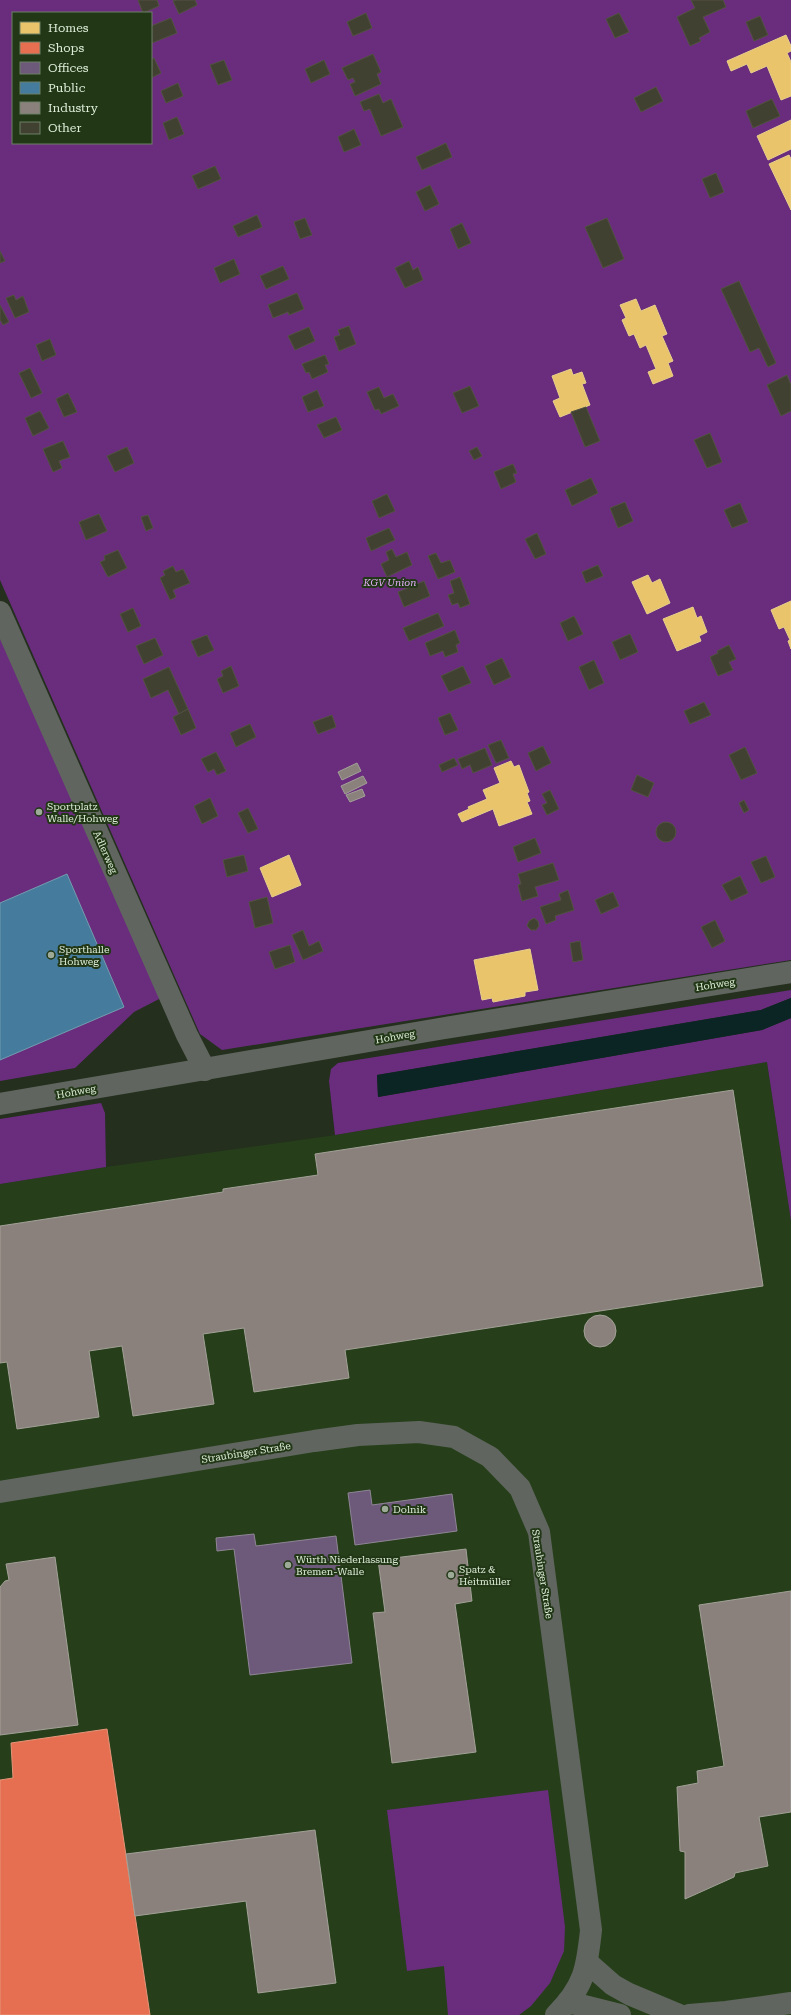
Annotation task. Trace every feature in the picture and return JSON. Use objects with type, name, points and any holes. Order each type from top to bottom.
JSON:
[{"type":"street","name":"Adlerweg","points":[[0,612],[187,1035],[205,1070]]},
{"type":"street","name":"Hohweg","points":[[0,1104],[439,1029],[791,972]]},
{"type":"street","name":"Straubinger Straße","points":[[0,1492],[358,1435],[419,1432],[454,1437],[490,1457],[520,1488],[539,1532],[591,1930],[588,1963],[568,2001]]},
{"type":"street","points":[[588,1963],[613,1985],[628,1994],[679,2015]]},
{"type":"street","points":[[568,2001],[620,2015]]},
{"type":"street","points":[[689,2015],[726,2012],[791,2003]]},
{"type":"shaded area","points":[[767,1062],[791,1221],[791,2015],[0,2015],[0,1184],[106,1167],[329,1136]]},
{"type":"green space","name":"KGV Union","points":[[0,0],[791,0],[791,960],[222,1050],[200,1034],[0,580]]},
{"type":"green space","name":"Sportplatz Walle/Hohweg","points":[[0,638],[161,998],[134,1012],[75,1068],[0,1081]]},
{"type":"green space","points":[[791,990],[791,998],[761,1010],[377,1075],[378,1097],[762,1030],[791,1018],[791,1221],[767,1062],[335,1135],[329,1081],[331,1069],[338,1063]]},
{"type":"green space","points":[[101,1103],[105,1113],[106,1167],[0,1184],[0,1119]]},
{"type":"green space","points":[[548,1790],[565,1927],[564,1951],[550,1983],[531,2006],[519,2015],[448,2015],[444,1966],[407,1971],[387,1810]]},
{"type":"water","points":[[791,998],[791,1018],[762,1030],[378,1097],[377,1075],[761,1010]]},
{"type":"building: Homes","points":[[786,35],[791,46],[791,51],[787,53],[791,62],[791,96],[781,100],[767,66],[751,73],[747,64],[731,71],[727,61]]},
{"type":"building: Homes","points":[[791,120],[791,149],[768,160],[757,136]]},
{"type":"building: Homes","points":[[789,155],[791,159],[791,210],[769,164]]},
{"type":"building: Homes","points":[[636,299],[641,311],[655,305],[667,334],[662,336],[673,361],[668,363],[673,376],[653,384],[648,372],[656,369],[646,345],[640,348],[634,334],[629,336],[622,320],[626,318],[620,305]]},
{"type":"building: Homes","points":[[571,369],[573,375],[582,372],[586,383],[582,384],[590,405],[560,417],[553,401],[560,398],[552,376]]},
{"type":"building: Homes","points":[[648,575],[652,583],[660,579],[670,603],[647,614],[632,582]]},
{"type":"building: Homes","points":[[791,601],[791,649],[788,641],[790,640],[784,627],[779,629],[771,610]]},
{"type":"building: Homes","points":[[693,607],[697,618],[701,616],[707,632],[699,636],[701,641],[677,651],[663,619]]},
{"type":"building: Homes","points":[[511,761],[514,767],[519,765],[529,792],[527,793],[530,801],[527,802],[532,814],[499,826],[493,809],[462,822],[458,814],[469,809],[468,807],[487,799],[483,790],[500,783],[494,768]]},
{"type":"building: Homes","points":[[289,855],[301,885],[272,897],[260,868]]},
{"type":"building: Homes","points":[[530,949],[538,990],[525,992],[525,996],[493,1002],[492,998],[482,1000],[474,960]]},
{"type":"building: Shops","points":[[107,1729],[150,2015],[0,2015],[0,1780],[13,1778],[11,1743]]},
{"type":"building: Offices","points":[[370,1490],[372,1505],[452,1494],[457,1531],[355,1545],[348,1493]]},
{"type":"building: Offices","points":[[254,1534],[256,1546],[336,1536],[352,1663],[250,1675],[234,1549],[217,1551],[216,1538]]},
{"type":"building: Public","name":"Sporthalle Hohweg","points":[[67,874],[124,1007],[0,1060],[0,903]]},
{"type":"building: Industry","points":[[357,763],[361,771],[342,780],[338,772]]},
{"type":"building: Industry","points":[[363,776],[367,783],[345,794],[341,786]]},
{"type":"building: Industry","points":[[362,789],[365,796],[350,802],[346,795]]},
{"type":"building: Industry","points":[[733,1090],[763,1286],[345,1350],[349,1378],[254,1392],[244,1328],[203,1334],[214,1404],[133,1416],[122,1346],[89,1351],[99,1417],[17,1429],[7,1362],[0,1363],[0,1226],[223,1192],[223,1189],[318,1175],[315,1154]]},
{"type":"building: Industry","points":[[597,1315],[603,1315],[612,1319],[616,1331],[612,1343],[603,1347],[597,1347],[588,1343],[584,1334],[584,1328],[588,1319]]},
{"type":"building: Industry","points":[[466,1549],[472,1601],[455,1604],[476,1752],[392,1763],[373,1613],[385,1612],[378,1560]]},
{"type":"building: Industry","points":[[55,1557],[78,1725],[0,1735],[0,1587],[5,1581],[9,1580],[6,1564]]},
{"type":"building: Industry","points":[[791,1591],[791,1812],[759,1817],[768,1866],[735,1873],[734,1877],[685,1899],[685,1852],[680,1851],[677,1787],[698,1783],[697,1771],[724,1766],[699,1605]]},
{"type":"building: Industry","points":[[315,1830],[336,1983],[258,1993],[246,1901],[135,1916],[126,1854]]},
{"type":"building: Other","points":[[138,0],[157,0],[159,6],[143,12]]},
{"type":"building: Other","points":[[195,0],[197,5],[179,14],[173,1]]},
{"type":"building: Other","points":[[691,0],[723,0],[726,7],[703,17],[710,32],[699,38],[701,41],[690,46],[677,17],[695,8]]},
{"type":"building: Other","points":[[366,13],[372,28],[353,36],[347,22]]},
{"type":"building: Other","points":[[619,13],[629,32],[615,38],[606,19]]},
{"type":"building: Other","points":[[760,16],[768,35],[754,41],[746,22]]},
{"type":"building: Other","points":[[171,18],[177,33],[152,43],[152,26]]},
{"type":"building: Other","points":[[373,54],[381,72],[377,74],[381,84],[355,96],[350,84],[355,82],[353,78],[348,80],[342,68]]},
{"type":"building: Other","points":[[154,58],[161,73],[152,78],[152,59]]},
{"type":"building: Other","points":[[224,60],[232,80],[218,85],[210,65]]},
{"type":"building: Other","points":[[324,60],[330,74],[311,83],[305,69]]},
{"type":"building: Other","points":[[178,83],[183,96],[166,103],[161,91]]},
{"type":"building: Other","points":[[656,87],[663,101],[641,112],[634,98]]},
{"type":"building: Other","points":[[379,94],[383,103],[391,99],[403,127],[381,136],[370,109],[364,111],[360,102]]},
{"type":"building: Other","points":[[772,99],[780,116],[753,128],[746,111]]},
{"type":"building: Other","points":[[177,117],[184,134],[169,140],[163,123]]},
{"type":"building: Other","points":[[354,129],[361,145],[344,152],[338,137]]},
{"type":"building: Other","points":[[446,143],[452,157],[422,170],[416,157]]},
{"type":"building: Other","points":[[215,166],[221,179],[198,189],[192,176]]},
{"type":"building: Other","points":[[716,173],[724,192],[710,198],[702,179]]},
{"type":"building: Other","points":[[430,185],[439,204],[425,211],[416,192]]},
{"type":"building: Other","points":[[257,215],[262,227],[238,237],[233,226]]},
{"type":"building: Other","points":[[305,218],[312,235],[300,239],[294,222]]},
{"type":"building: Other","points":[[607,218],[624,259],[603,268],[585,227]]},
{"type":"building: Other","points":[[462,223],[471,243],[458,249],[450,229]]},
{"type":"building: Other","points":[[0,251],[5,261],[0,263]]},
{"type":"building: Other","points":[[234,259],[240,274],[220,283],[214,268]]},
{"type":"building: Other","points":[[409,261],[413,270],[418,267],[423,280],[405,288],[395,268]]},
{"type":"building: Other","points":[[283,266],[289,279],[266,289],[260,276]]},
{"type":"building: Other","points":[[739,281],[776,363],[768,367],[759,348],[750,352],[721,289]]},
{"type":"building: Other","points":[[297,293],[304,309],[289,315],[288,312],[273,318],[268,305]]},
{"type":"building: Other","points":[[14,295],[16,300],[23,296],[29,312],[15,318],[6,298]]},
{"type":"building: Other","points":[[0,305],[9,322],[3,325],[0,320]]},
{"type":"building: Other","points":[[349,326],[356,344],[339,351],[334,337],[340,335],[338,330]]},
{"type":"building: Other","points":[[309,327],[315,341],[295,350],[288,336]]},
{"type":"building: Other","points":[[50,339],[56,355],[42,361],[36,345]]},
{"type":"building: Other","points":[[325,355],[329,364],[325,365],[328,372],[312,379],[309,372],[306,373],[302,364]]},
{"type":"building: Other","points":[[30,368],[42,393],[31,398],[19,373]]},
{"type":"building: Other","points":[[787,375],[791,385],[791,411],[781,416],[767,385]]},
{"type":"building: Other","points":[[470,386],[479,406],[462,413],[453,393]]},
{"type":"building: Other","points":[[379,387],[384,398],[393,394],[399,406],[381,414],[379,409],[375,410],[367,392]]},
{"type":"building: Other","points":[[317,390],[324,406],[308,412],[302,397]]},
{"type":"building: Other","points":[[68,393],[77,412],[64,417],[56,399]]},
{"type":"building: Other","points":[[586,407],[600,441],[585,447],[571,412]]},
{"type":"building: Other","points":[[40,411],[49,428],[33,436],[25,418]]},
{"type":"building: Other","points":[[336,417],[342,430],[324,438],[317,425]]},
{"type":"building: Other","points":[[710,433],[722,462],[707,468],[694,440]]},
{"type":"building: Other","points":[[63,441],[70,457],[59,461],[62,468],[53,472],[43,449]]},
{"type":"building: Other","points":[[127,447],[134,463],[115,472],[107,456]]},
{"type":"building: Other","points":[[477,447],[482,456],[474,460],[469,451]]},
{"type":"building: Other","points":[[513,464],[517,473],[513,474],[516,482],[501,489],[494,472]]},
{"type":"building: Other","points":[[591,478],[598,493],[572,506],[565,490]]},
{"type":"building: Other","points":[[387,494],[395,511],[379,518],[372,501]]},
{"type":"building: Other","points":[[625,502],[633,521],[618,528],[610,508]]},
{"type":"building: Other","points":[[740,503],[748,522],[732,528],[724,510]]},
{"type":"building: Other","points":[[99,514],[107,531],[86,540],[79,522]]},
{"type":"building: Other","points":[[148,515],[153,528],[146,531],[141,517]]},
{"type":"building: Other","points":[[389,528],[395,540],[371,551],[366,538]]},
{"type":"building: Other","points":[[537,533],[546,554],[535,559],[525,539]]},
{"type":"building: Other","points":[[392,549],[396,557],[407,552],[412,565],[387,577],[381,564],[389,560],[386,552]]},
{"type":"building: Other","points":[[118,550],[127,568],[108,577],[100,562],[105,560],[104,556]]},
{"type":"building: Other","points":[[436,553],[441,563],[450,560],[455,572],[438,579],[428,556]]},
{"type":"building: Other","points":[[598,565],[603,576],[586,583],[582,572]]},
{"type":"building: Other","points":[[173,566],[176,572],[183,569],[190,583],[173,590],[176,597],[170,600],[160,578],[165,575],[163,571]]},
{"type":"building: Other","points":[[460,577],[470,604],[460,608],[458,603],[452,605],[448,595],[454,593],[450,581]]},
{"type":"building: Other","points":[[424,581],[430,596],[404,607],[398,592]]},
{"type":"building: Other","points":[[133,608],[141,626],[128,632],[120,614]]},
{"type":"building: Other","points":[[438,613],[444,626],[409,641],[403,628]]},
{"type":"building: Other","points":[[574,616],[583,634],[568,641],[560,623]]},
{"type":"building: Other","points":[[455,630],[460,643],[456,645],[458,652],[445,657],[443,651],[430,656],[425,643]]},
{"type":"building: Other","points":[[630,634],[638,652],[620,660],[612,642]]},
{"type":"building: Other","points":[[207,635],[214,650],[198,657],[191,641]]},
{"type":"building: Other","points":[[155,638],[163,655],[144,664],[136,646]]},
{"type":"building: Other","points":[[729,645],[736,659],[729,662],[733,670],[718,676],[710,657],[718,653],[717,651]]},
{"type":"building: Other","points":[[502,658],[511,677],[494,685],[485,666]]},
{"type":"building: Other","points":[[594,660],[604,683],[589,690],[579,667]]},
{"type":"building: Other","points":[[231,666],[239,686],[223,693],[217,679],[223,676],[221,671]]},
{"type":"building: Other","points":[[463,666],[471,683],[449,692],[441,676]]},
{"type":"building: Other","points":[[169,667],[188,709],[179,714],[168,690],[151,698],[143,679]]},
{"type":"building: Other","points":[[704,702],[711,715],[690,724],[684,711]]},
{"type":"building: Other","points":[[188,709],[196,728],[181,735],[173,717]]},
{"type":"building: Other","points":[[450,713],[458,730],[445,735],[438,718]]},
{"type":"building: Other","points":[[332,715],[336,727],[318,734],[313,722]]},
{"type":"building: Other","points":[[250,724],[256,737],[236,747],[230,733]]},
{"type":"building: Other","points":[[501,740],[509,758],[496,763],[488,745]]},
{"type":"building: Other","points":[[543,746],[551,763],[536,771],[528,753]]},
{"type":"building: Other","points":[[745,747],[757,773],[741,780],[729,755]]},
{"type":"building: Other","points":[[485,748],[492,765],[473,773],[470,765],[462,769],[458,759]]},
{"type":"building: Other","points":[[216,752],[226,771],[217,775],[214,769],[208,772],[201,759]]},
{"type":"building: Other","points":[[454,758],[458,765],[442,772],[439,765]]},
{"type":"building: Other","points":[[637,775],[654,783],[648,797],[631,790]]},
{"type":"building: Other","points":[[550,790],[559,809],[547,815],[542,805],[547,803],[542,794]]},
{"type":"building: Other","points":[[210,798],[218,816],[202,824],[194,806]]},
{"type":"building: Other","points":[[744,800],[749,810],[744,813],[739,803]]},
{"type":"building: Other","points":[[248,808],[258,829],[248,833],[238,813]]},
{"type":"building: Other","points":[[666,822],[673,825],[676,832],[673,839],[666,842],[659,839],[656,832],[659,825]]},
{"type":"building: Other","points":[[535,838],[541,853],[518,862],[513,847]]},
{"type":"building: Other","points":[[244,855],[248,871],[227,877],[223,860]]},
{"type":"building: Other","points":[[766,856],[775,877],[761,883],[751,862]]},
{"type":"building: Other","points":[[553,863],[559,880],[535,887],[538,896],[522,901],[518,885],[521,884],[518,874]]},
{"type":"building: Other","points":[[740,876],[748,893],[731,901],[722,885]]},
{"type":"building: Other","points":[[568,890],[574,910],[555,916],[556,920],[546,924],[540,907],[561,900],[559,894]]},
{"type":"building: Other","points":[[613,892],[619,906],[601,914],[595,900]]},
{"type":"building: Other","points":[[267,897],[273,923],[255,928],[249,902]]},
{"type":"building: Other","points":[[534,918],[538,921],[539,926],[536,930],[531,930],[527,926],[529,921]]},
{"type":"building: Other","points":[[715,920],[725,941],[712,948],[701,927]]},
{"type":"building: Other","points":[[303,930],[309,946],[319,941],[323,951],[303,960],[292,935]]},
{"type":"building: Other","points":[[580,941],[583,960],[573,962],[570,943]]},
{"type":"building: Other","points":[[290,945],[295,962],[275,969],[269,952]]},
{"type":"place","name":"Sportplatz Walle/Hohweg","points":[[39,812]]},
{"type":"place","name":"Sporthalle Hohweg","points":[[51,955]]},
{"type":"place","name":"Dolnik","points":[[385,1509]]},
{"type":"place","name":"Würth Niederlassung Bremen-Walle","points":[[288,1565]]},
{"type":"place","name":"Spatz & Heitmüller","points":[[451,1575]]}]
